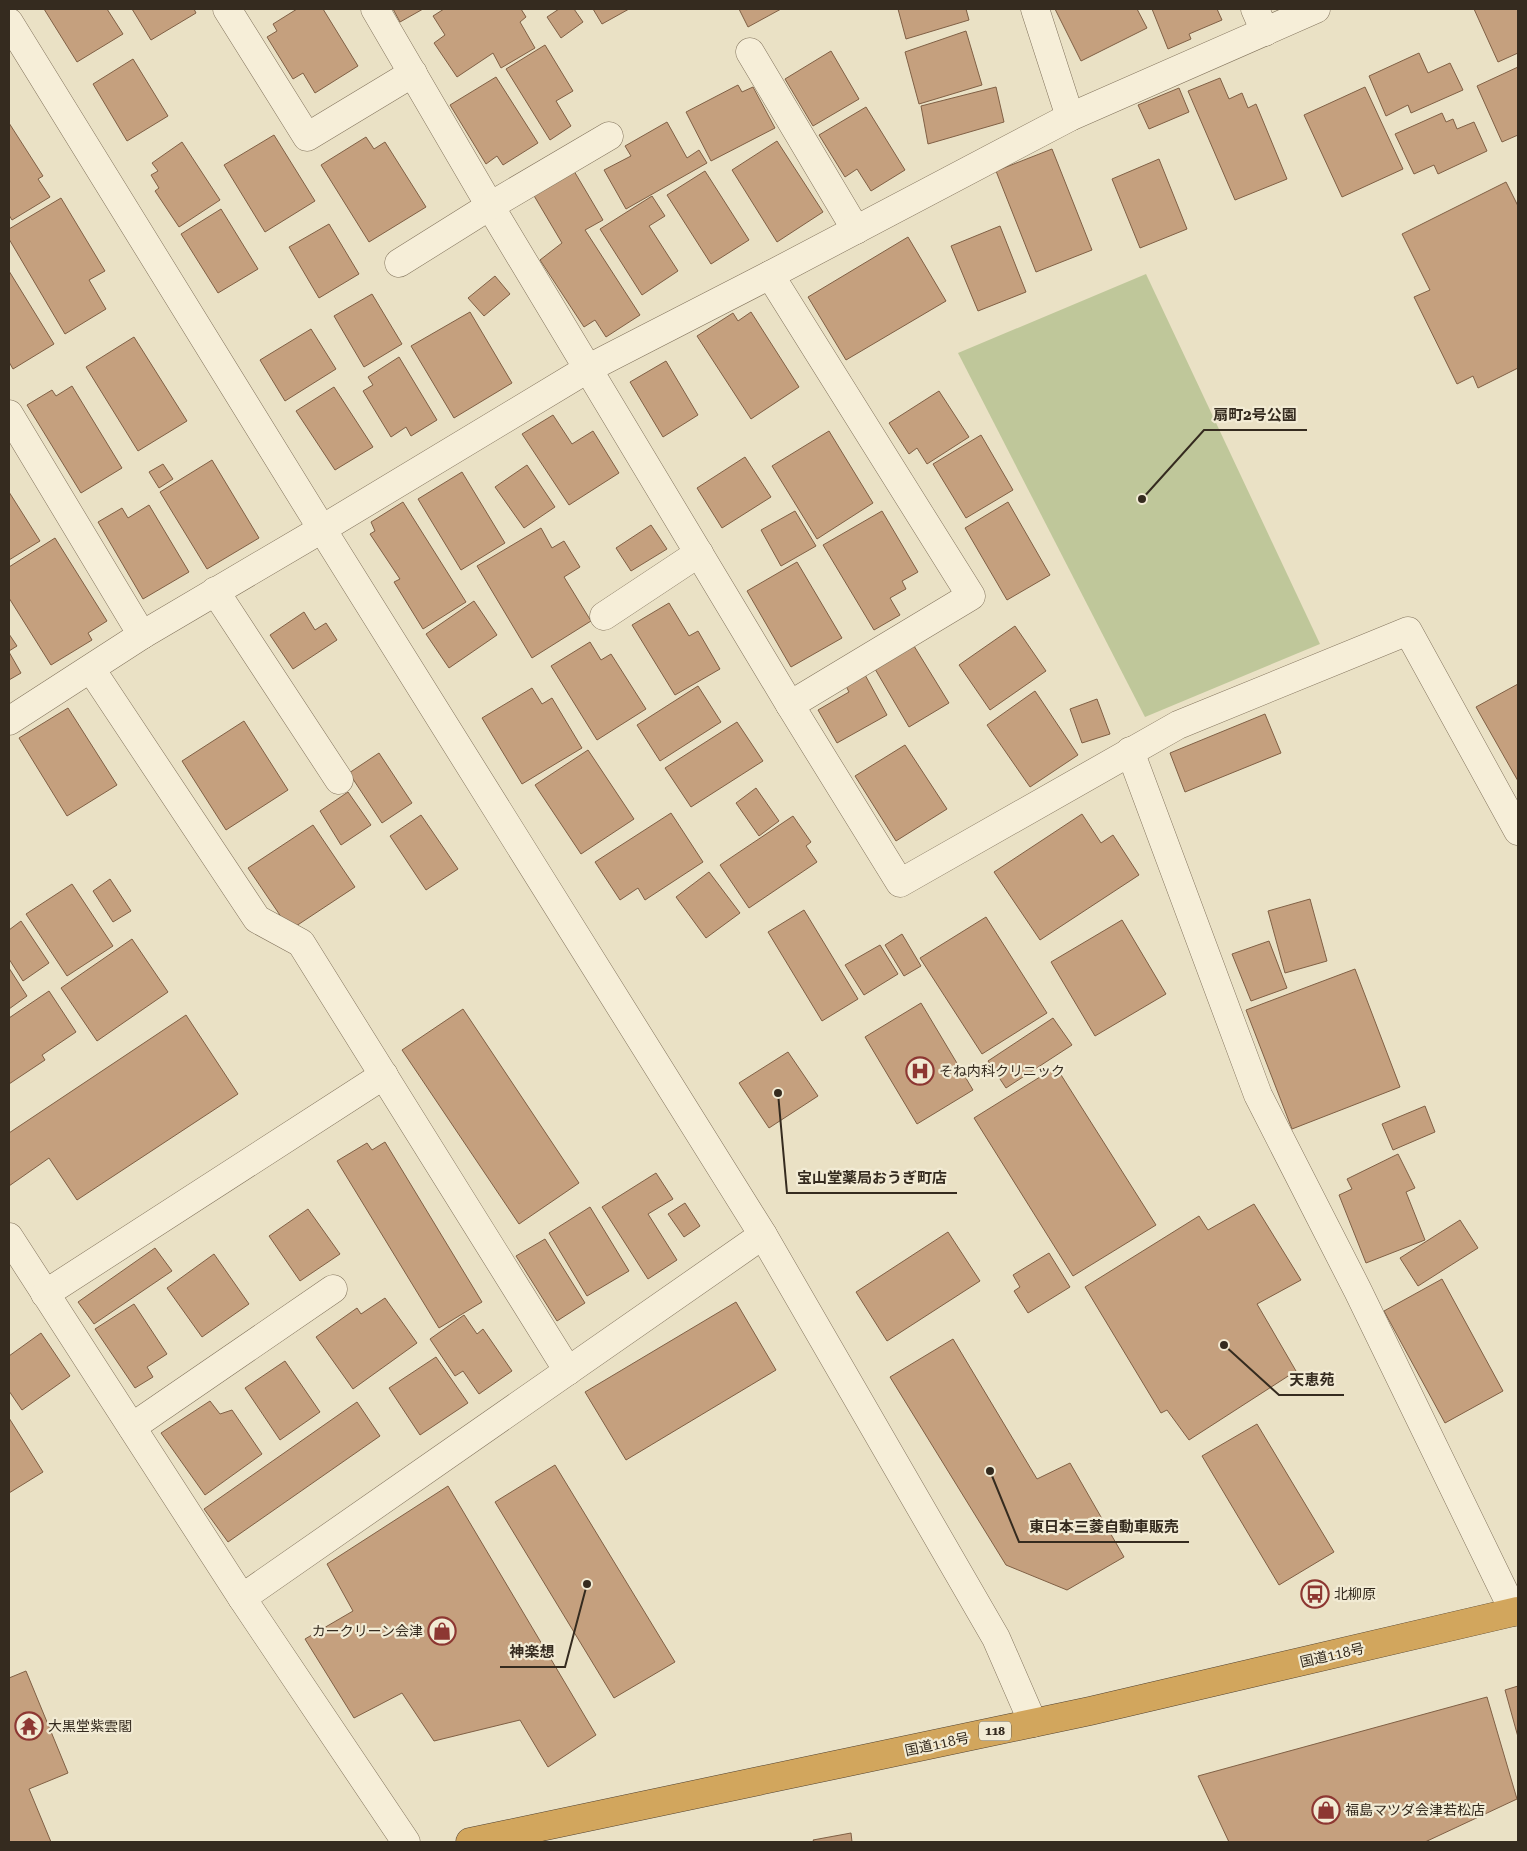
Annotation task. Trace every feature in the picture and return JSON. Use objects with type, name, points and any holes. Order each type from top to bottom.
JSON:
[{"type":"highway","name":"国道118号","points":[[470,1842],[1032,1723],[1516,1612]]},
{"type":"street","points":[[227,9],[307,137],[413,73]]},
{"type":"street","points":[[376,9],[490,206],[790,705],[900,882],[1178,725],[1408,631],[1518,831]]},
{"type":"street","points":[[1035,9],[1070,117]]},
{"type":"street","points":[[9,721],[142,635],[589,368],[1260,20],[1316,9]]},
{"type":"street","points":[[9,22],[322,529],[763,1235],[996,1638],[1032,1723]]},
{"type":"street","points":[[750,52],[856,230]]},
{"type":"street","points":[[398,263],[609,136]]},
{"type":"street","points":[[770,275],[971,596],[790,705]]},
{"type":"street","points":[[9,414],[142,635]]},
{"type":"street","points":[[604,616],[699,553]]},
{"type":"street","points":[[215,591],[339,780]]},
{"type":"street","points":[[90,669],[257,919],[301,943],[568,1370]]},
{"type":"street","points":[[1130,751],[1258,1095],[1358,1291],[1516,1612]]},
{"type":"street","points":[[46,1294],[384,1076]]},
{"type":"street","points":[[242,1598],[763,1235]]},
{"type":"street","points":[[9,1237],[242,1598],[406,1842]]},
{"type":"street","points":[[132,1427],[333,1289]]},
{"type":"green space","points":[[1146,274],[1320,644],[1145,717],[958,353]]},
{"type":"building","points":[[44,9],[107,9],[123,34],[77,62]]},
{"type":"building","points":[[132,9],[194,9],[196,13],[151,40]]},
{"type":"building","points":[[297,9],[323,9],[358,66],[315,93],[303,73],[293,79],[267,37],[277,31],[273,24]]},
{"type":"building","points":[[393,9],[423,9],[400,22]]},
{"type":"building","points":[[444,9],[521,9],[526,17],[520,22],[535,48],[501,68],[493,53],[457,77],[434,43],[445,35],[433,16]]},
{"type":"building","points":[[559,9],[574,9],[583,22],[561,38],[547,17]]},
{"type":"building","points":[[593,9],[629,9],[602,24]]},
{"type":"building","points":[[739,9],[781,9],[748,27]]},
{"type":"building","points":[[898,9],[966,9],[969,20],[906,39]]},
{"type":"building","points":[[1055,9],[1137,9],[1147,28],[1081,61]]},
{"type":"building","points":[[1152,9],[1217,9],[1222,20],[1189,34],[1191,39],[1168,49]]},
{"type":"building","points":[[1474,9],[1518,9],[1518,53],[1498,62]]},
{"type":"building","points":[[966,31],[982,85],[919,104],[905,52]]},
{"type":"building","points":[[545,45],[573,91],[556,101],[571,126],[550,140],[506,69]]},
{"type":"building","points":[[831,51],[859,99],[813,126],[785,79]]},
{"type":"building","points":[[1419,53],[1428,73],[1450,63],[1463,90],[1411,113],[1408,105],[1386,116],[1369,76]]},
{"type":"building","points":[[133,59],[168,116],[127,141],[93,84]]},
{"type":"building","points":[[1518,67],[1518,135],[1502,142],[1477,86]]},
{"type":"building","points":[[496,77],[538,143],[503,165],[497,156],[486,164],[450,105]]},
{"type":"building","points":[[1220,78],[1229,99],[1242,93],[1248,108],[1256,104],[1287,179],[1235,200],[1188,91]]},
{"type":"building","points":[[738,85],[742,92],[753,87],[775,128],[711,161],[686,112]]},
{"type":"building","points":[[996,87],[1004,122],[928,144],[921,106]]},
{"type":"building","points":[[1365,87],[1403,169],[1342,197],[1304,115]]},
{"type":"building","points":[[1179,88],[1189,112],[1149,129],[1138,105]]},
{"type":"building","points":[[866,107],[905,170],[871,191],[857,169],[845,177],[819,135]]},
{"type":"building","points":[[1442,113],[1446,122],[1453,119],[1457,129],[1474,122],[1487,151],[1438,174],[1434,165],[1414,174],[1395,134]]},
{"type":"building","points":[[667,122],[687,158],[699,150],[707,163],[626,209],[604,170],[631,156],[625,146]]},
{"type":"building","points":[[9,123],[43,176],[38,179],[50,197],[12,220],[9,215]]},
{"type":"building","points":[[274,135],[315,201],[265,232],[224,165]]},
{"type":"building","points":[[366,137],[374,149],[385,142],[426,207],[369,242],[321,165]]},
{"type":"building","points":[[777,141],[823,212],[777,242],[732,170]]},
{"type":"building","points":[[182,142],[220,200],[179,227],[155,191],[159,188],[151,175],[158,171],[152,163]]},
{"type":"building","points":[[1052,149],[1092,250],[1036,272],[996,171]]},
{"type":"building","points":[[1159,159],[1187,229],[1140,248],[1112,179]]},
{"type":"building","points":[[574,171],[603,220],[585,230],[640,315],[606,337],[595,320],[584,327],[540,260],[562,243],[533,194]]},
{"type":"building","points":[[705,171],[749,240],[711,264],[667,195]]},
{"type":"building","points":[[1506,182],[1518,206],[1518,368],[1478,388],[1473,376],[1457,384],[1414,297],[1430,290],[1402,234]]},
{"type":"building","points":[[652,196],[665,216],[649,226],[678,271],[642,295],[600,229]]},
{"type":"building","points":[[61,198],[105,271],[89,280],[106,309],[65,334],[9,239],[9,229]]},
{"type":"building","points":[[221,209],[258,269],[218,293],[181,234]]},
{"type":"building","points":[[329,224],[359,274],[319,298],[289,247]]},
{"type":"building","points":[[1000,226],[1026,292],[978,311],[951,246]]},
{"type":"building","points":[[908,237],[946,301],[846,360],[808,297]]},
{"type":"building","points":[[9,271],[54,344],[13,369],[9,362]]},
{"type":"building","points":[[495,276],[510,294],[484,316],[468,298]]},
{"type":"building","points":[[372,294],[402,344],[364,367],[334,316]]},
{"type":"building","points":[[470,312],[512,383],[454,418],[411,346]]},
{"type":"building","points":[[751,312],[799,387],[751,419],[697,336],[733,313],[738,321]]},
{"type":"building","points":[[311,329],[336,369],[285,401],[260,360]]},
{"type":"building","points":[[134,337],[187,421],[138,451],[86,367]]},
{"type":"building","points":[[399,357],[437,420],[411,436],[406,427],[391,437],[363,391],[373,385],[368,377]]},
{"type":"building","points":[[666,361],[698,415],[663,437],[630,382]]},
{"type":"building","points":[[72,386],[122,468],[81,493],[27,405],[52,390],[56,396]]},
{"type":"building","points":[[334,387],[373,447],[335,470],[296,411]]},
{"type":"building","points":[[939,391],[969,437],[927,464],[917,448],[909,454],[889,423]]},
{"type":"building","points":[[553,415],[572,444],[593,431],[619,473],[569,505],[522,434]]},
{"type":"building","points":[[829,431],[873,503],[817,539],[772,466]]},
{"type":"building","points":[[981,435],[1013,490],[966,518],[933,464]]},
{"type":"building","points":[[745,457],[771,497],[722,528],[697,488]]},
{"type":"building","points":[[212,460],[259,538],[207,569],[160,492]]},
{"type":"building","points":[[163,464],[173,479],[159,488],[149,472]]},
{"type":"building","points":[[527,465],[555,507],[524,528],[495,487]]},
{"type":"building","points":[[462,472],[505,543],[461,570],[418,499]]},
{"type":"building","points":[[9,492],[40,541],[9,560]]},
{"type":"building","points":[[403,502],[466,602],[423,629],[394,582],[400,579],[370,534],[375,531],[371,522]]},
{"type":"building","points":[[1008,502],[1050,575],[1007,600],[965,528]]},
{"type":"building","points":[[149,505],[189,572],[143,599],[98,522],[122,508],[128,518]]},
{"type":"building","points":[[795,511],[816,546],[781,566],[761,530]]},
{"type":"building","points":[[882,511],[918,572],[902,581],[906,589],[890,598],[900,615],[874,630],[823,545]]},
{"type":"building","points":[[651,525],[667,549],[631,571],[616,548]]},
{"type":"building","points":[[541,528],[552,548],[564,541],[580,567],[564,577],[591,621],[532,658],[477,566]]},
{"type":"building","points":[[55,538],[107,621],[88,633],[92,640],[51,665],[9,598],[9,567]]},
{"type":"building","points":[[797,562],[842,638],[791,667],[747,591]]},
{"type":"building","points":[[474,601],[497,635],[449,668],[426,634]]},
{"type":"building","points":[[669,603],[689,636],[698,631],[720,669],[675,695],[632,625]]},
{"type":"building","points":[[304,612],[315,630],[326,623],[337,640],[293,669],[270,635]]},
{"type":"building","points":[[1015,626],[1046,671],[990,710],[959,665]]},
{"type":"building","points":[[9,634],[17,646],[9,651]]},
{"type":"building","points":[[590,642],[601,660],[611,654],[646,709],[597,740],[551,666]]},
{"type":"building","points":[[914,646],[949,703],[909,727],[875,669]]},
{"type":"building","points":[[9,652],[21,673],[9,680]]},
{"type":"building","points":[[864,673],[887,715],[837,743],[818,710],[849,692],[845,684]]},
{"type":"building","points":[[1518,684],[1518,781],[1476,707]]},
{"type":"building","points":[[698,686],[721,722],[660,761],[637,725]]},
{"type":"building","points":[[532,688],[542,704],[552,698],[582,748],[522,784],[482,718]]},
{"type":"building","points":[[1035,691],[1078,755],[1030,787],[987,725]]},
{"type":"building","points":[[1097,699],[1110,734],[1082,743],[1070,709]]},
{"type":"building","points":[[68,708],[117,785],[67,816],[19,738]]},
{"type":"building","points":[[1265,714],[1281,753],[1185,792],[1170,753]]},
{"type":"building","points":[[244,721],[288,790],[226,830],[182,761]]},
{"type":"building","points":[[737,722],[763,761],[691,807],[665,768]]},
{"type":"building","points":[[905,745],[947,809],[896,841],[855,776]]},
{"type":"building","points":[[588,750],[634,819],[581,854],[535,785]]},
{"type":"building","points":[[379,753],[412,803],[382,823],[349,773]]},
{"type":"building","points":[[756,788],[779,821],[759,836],[736,803]]},
{"type":"building","points":[[348,792],[371,825],[341,845],[320,811]]},
{"type":"building","points":[[671,813],[703,862],[645,900],[638,888],[620,900],[595,862]]},
{"type":"building","points":[[1082,814],[1101,843],[1113,835],[1139,875],[1040,940],[994,872]]},
{"type":"building","points":[[421,815],[458,869],[426,890],[390,836]]},
{"type":"building","points":[[793,816],[811,842],[806,846],[817,862],[749,908],[720,865]]},
{"type":"building","points":[[313,825],[355,887],[290,930],[248,868]]},
{"type":"building","points":[[709,872],[740,913],[706,938],[676,897]]},
{"type":"building","points":[[110,879],[131,911],[113,922],[93,891]]},
{"type":"building","points":[[72,884],[113,946],[67,976],[26,914]]},
{"type":"building","points":[[1310,899],[1327,961],[1285,973],[1268,911]]},
{"type":"building","points":[[804,910],[858,999],[822,1021],[768,932]]},
{"type":"building","points":[[986,917],[1047,1013],[982,1054],[920,958]]},
{"type":"building","points":[[1122,920],[1166,994],[1095,1036],[1051,962]]},
{"type":"building","points":[[21,921],[49,963],[23,981],[9,959],[9,930]]},
{"type":"building","points":[[902,934],[921,966],[904,976],[885,945]]},
{"type":"building","points":[[132,939],[168,992],[97,1041],[61,988]]},
{"type":"building","points":[[1269,941],[1287,988],[1251,1001],[1232,954]]},
{"type":"building","points":[[880,945],[898,974],[864,995],[845,965]]},
{"type":"building","points":[[9,968],[27,996],[9,1009]]},
{"type":"building","points":[[1355,969],[1400,1087],[1292,1129],[1246,1010]]},
{"type":"building","points":[[49,991],[76,1032],[42,1055],[45,1060],[9,1084],[9,1018]]},
{"type":"building","points":[[921,1003],[973,1090],[917,1124],[865,1037]]},
{"type":"building","points":[[463,1009],[579,1183],[519,1224],[402,1050]]},
{"type":"building","points":[[186,1015],[238,1094],[77,1200],[49,1158],[9,1186],[9,1133]]},
{"type":"building","points":[[1053,1018],[1072,1045],[1006,1088],[988,1061]]},
{"type":"building","points":[[788,1052],[818,1096],[769,1128],[739,1083]]},
{"type":"building","points":[[1056,1067],[1156,1225],[1073,1276],[974,1118]]},
{"type":"building","points":[[1425,1106],[1435,1132],[1393,1150],[1382,1124]]},
{"type":"building","points":[[385,1142],[482,1302],[439,1328],[337,1161],[367,1143],[372,1150]]},
{"type":"building","points":[[1398,1154],[1415,1188],[1406,1192],[1425,1240],[1366,1263],[1339,1195],[1352,1189],[1347,1179]]},
{"type":"building","points":[[656,1173],[673,1199],[648,1214],[677,1260],[648,1279],[602,1207]]},
{"type":"building","points":[[685,1203],[700,1226],[684,1237],[668,1214]]},
{"type":"building","points":[[1254,1204],[1301,1280],[1257,1304],[1296,1371],[1189,1440],[1167,1410],[1161,1413],[1085,1287],[1199,1216],[1208,1230]]},
{"type":"building","points":[[590,1207],[629,1271],[587,1296],[549,1233]]},
{"type":"building","points":[[308,1209],[340,1254],[300,1281],[269,1236]]},
{"type":"building","points":[[1460,1220],[1478,1248],[1418,1286],[1400,1258]]},
{"type":"building","points":[[948,1232],[980,1281],[887,1341],[856,1292]]},
{"type":"building","points":[[545,1239],[585,1303],[557,1321],[516,1256]]},
{"type":"building","points":[[155,1248],[172,1271],[94,1324],[78,1302]]},
{"type":"building","points":[[1049,1253],[1070,1287],[1028,1313],[1014,1291],[1020,1287],[1013,1275]]},
{"type":"building","points":[[214,1254],[249,1304],[202,1337],[167,1288]]},
{"type":"building","points":[[1442,1279],[1503,1391],[1445,1423],[1384,1311]]},
{"type":"building","points":[[385,1298],[417,1343],[353,1389],[316,1337],[357,1308],[361,1314]]},
{"type":"building","points":[[736,1302],[776,1370],[626,1460],[585,1392]]},
{"type":"building","points":[[134,1304],[167,1354],[147,1367],[153,1377],[135,1388],[95,1329]]},
{"type":"building","points":[[464,1315],[477,1334],[483,1329],[512,1371],[479,1394],[463,1371],[455,1376],[430,1339]]},
{"type":"building","points":[[41,1333],[70,1376],[22,1410],[9,1391],[9,1356]]},
{"type":"building","points":[[953,1339],[1037,1479],[1070,1463],[1124,1557],[1067,1590],[1006,1565],[890,1377]]},
{"type":"building","points":[[436,1357],[468,1403],[420,1435],[389,1388]]},
{"type":"building","points":[[285,1361],[320,1412],[280,1440],[245,1388]]},
{"type":"building","points":[[210,1401],[220,1414],[232,1410],[262,1454],[205,1495],[161,1433]]},
{"type":"building","points":[[357,1402],[380,1436],[228,1542],[204,1509]]},
{"type":"building","points":[[9,1418],[43,1472],[9,1493]]},
{"type":"building","points":[[1257,1424],[1334,1552],[1279,1585],[1202,1456]]},
{"type":"building","points":[[555,1465],[675,1662],[614,1698],[495,1502]]},
{"type":"building","points":[[448,1486],[596,1735],[548,1767],[520,1720],[434,1741],[402,1693],[354,1718],[305,1639],[353,1611],[327,1564]]},
{"type":"building","name":"大黒堂紫雲閣","points":[[26,1671],[68,1773],[29,1789],[51,1842],[9,1842],[9,1678]]},
{"type":"building","points":[[1518,1686],[1518,1737],[1505,1690]]},
{"type":"building","points":[[1487,1697],[1517,1799],[1425,1842],[1229,1842],[1198,1776]]},
{"type":"building","points":[[851,1833],[852,1842],[814,1842],[813,1840]]},
{"type":"place","name":"扇町2号公園","points":[[1142,499]]},
{"type":"place","name":"そね内科クリニック","points":[[920,1071]]},
{"type":"place","name":"宝山堂薬局おうぎ町店","points":[[778,1093]]},
{"type":"place","name":"天恵苑","points":[[1224,1345]]},
{"type":"place","name":"東日本三菱自動車販売","points":[[990,1471]]},
{"type":"place","name":"神楽想","points":[[587,1584]]},
{"type":"place","name":"北柳原","points":[[1315,1594]]},
{"type":"place","name":"カークリーン会津","points":[[442,1631]]},
{"type":"place","name":"大黒堂紫雲閣","points":[[29,1726]]},
{"type":"place","name":"福島マツダ会津若松店","points":[[1326,1810]]}]
